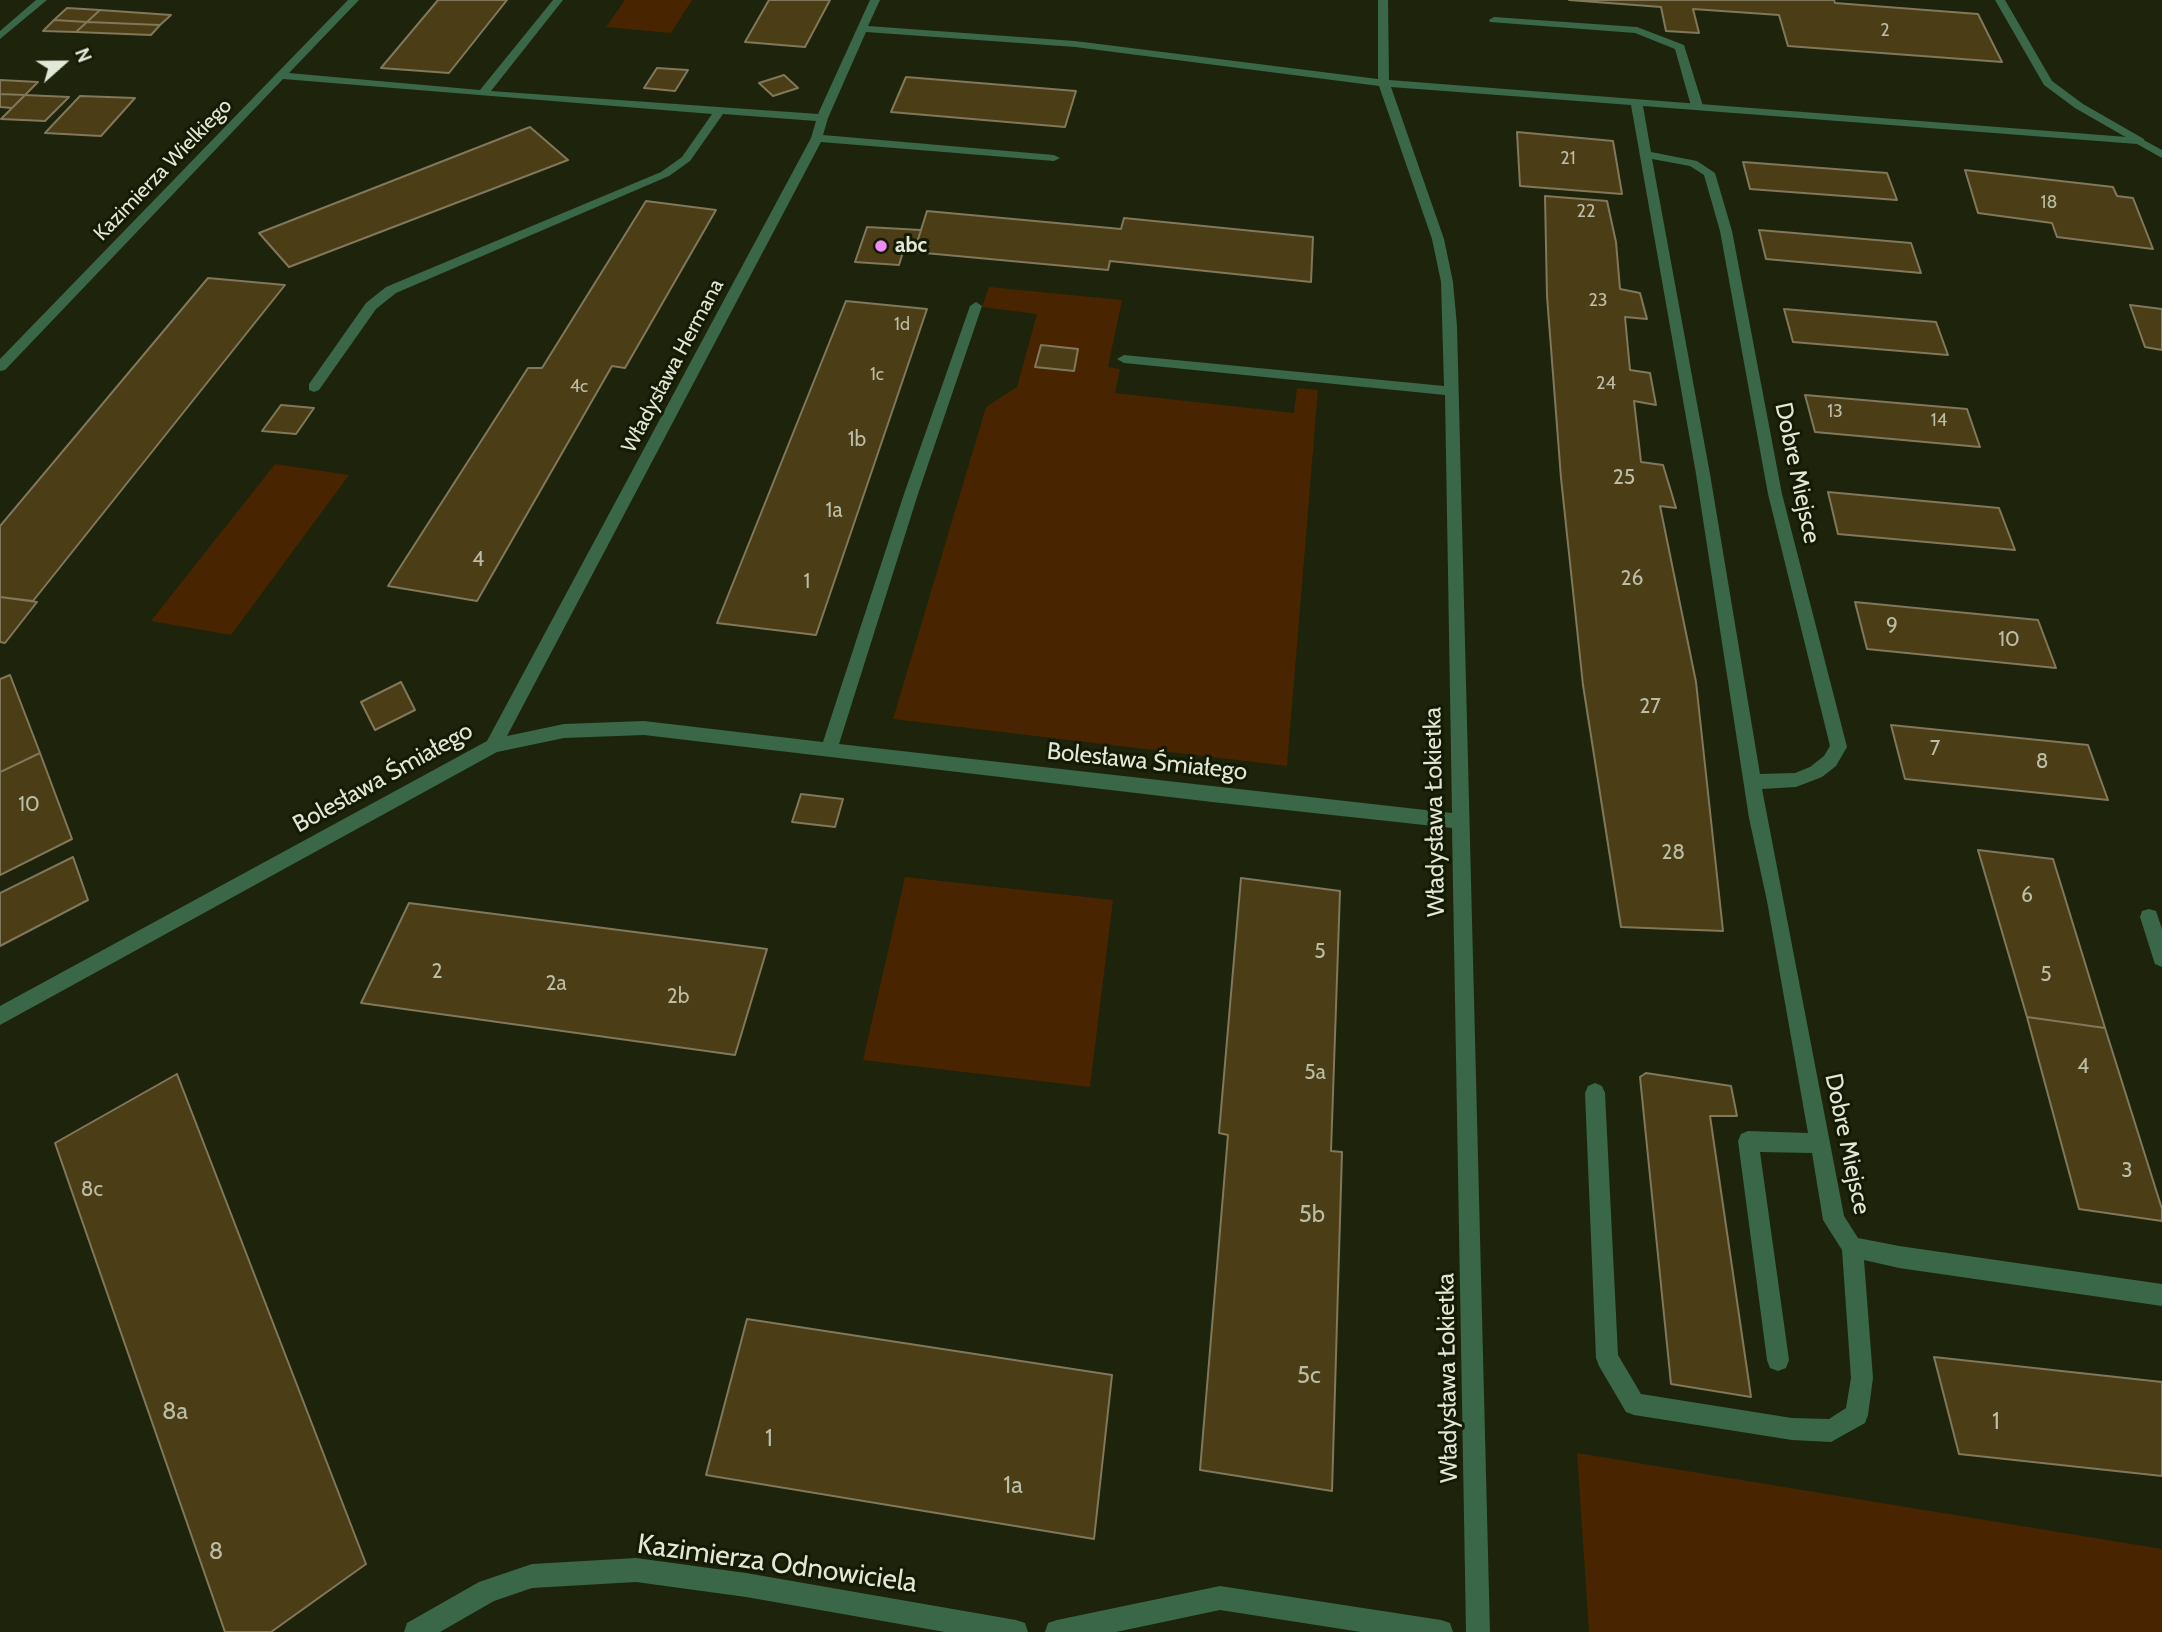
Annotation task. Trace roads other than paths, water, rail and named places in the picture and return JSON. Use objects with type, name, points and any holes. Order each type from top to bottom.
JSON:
[{"type":"street","points":[[0,36],[42,0]]},
{"type":"street","name":"Kazimierza Wielkiego","points":[[0,367],[354,0]]},
{"type":"street","points":[[484,94],[558,0]]},
{"type":"street","name":"Władysława Hermana","points":[[493,746],[817,138],[822,118],[875,0]]},
{"type":"street","name":"Władysława Łokietka","points":[[1383,0],[1384,83],[1438,239],[1448,293],[1478,1632]]},
{"type":"street","points":[[2000,0],[2048,83],[2079,106],[2162,155]]},
{"type":"street","points":[[1494,20],[1637,30],[1680,47],[1697,106]]},
{"type":"street","points":[[861,29],[1075,44],[1384,83],[2140,141]]},
{"type":"street","points":[[281,76],[484,94],[822,118]]},
{"type":"street","name":"Dobre Miejsce","points":[[1636,101],[1703,474],[1752,782],[1834,1220],[1852,1247],[1899,1257],[2162,1295]]},
{"type":"street","points":[[314,387],[371,306],[391,290],[665,173],[686,159],[720,111]]},
{"type":"street","points":[[817,138],[1054,158]]},
{"type":"street","name":"Dobre Miejsce","points":[[1647,155],[1693,163],[1709,173],[1726,231],[1775,494],[1839,747],[1830,761],[1816,772],[1796,780],[1752,782]]},
{"type":"street","points":[[829,750],[911,494],[976,306]]},
{"type":"street","points":[[1124,359],[1452,391]]},
{"type":"street","name":"Bolesława Śmiałego","points":[[0,1016],[493,746],[564,731],[644,728],[1460,821]]},
{"type":"street","points":[[2149,917],[2162,958]]},
{"type":"street","points":[[1595,1093],[1607,1358],[1634,1404],[1792,1429],[1831,1431],[1857,1415],[1862,1378],[1852,1247]]},
{"type":"street","points":[[1778,1360],[1748,1141],[1818,1143]]},
{"type":"street","name":"Kazimierza Odnowiciela","points":[[416,1632],[488,1591],[532,1576],[636,1570],[746,1585],[1016,1632]]},
{"type":"street","points":[[1057,1632],[1220,1598],[1441,1632]]},
{"type":"place","name":"abc","points":[[881,246]]}]
